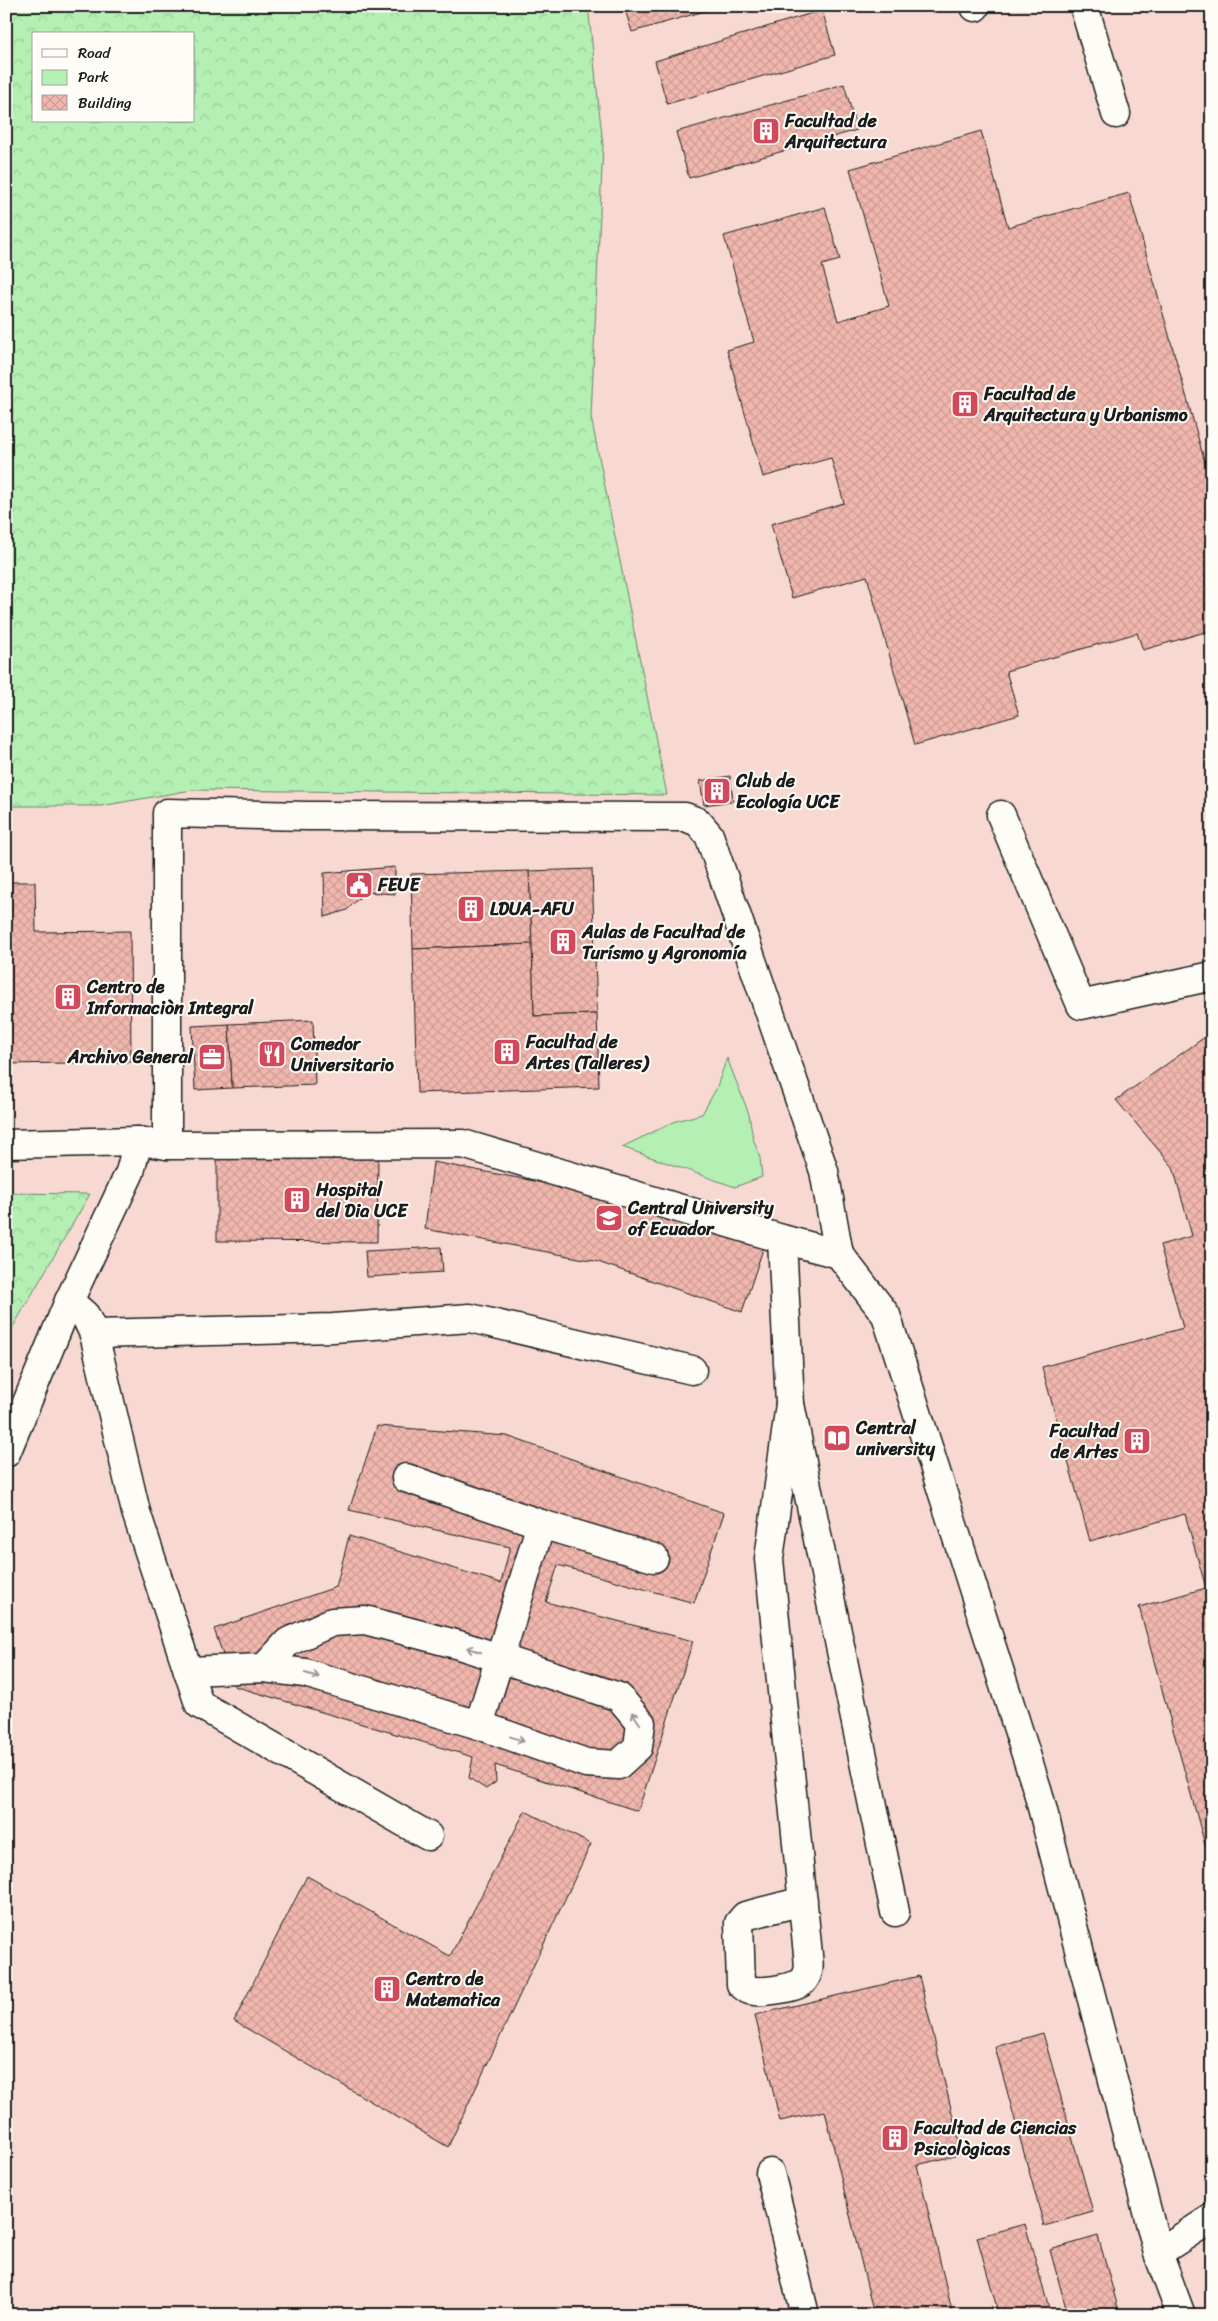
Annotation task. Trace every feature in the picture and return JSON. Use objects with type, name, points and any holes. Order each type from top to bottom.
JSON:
[{"type":"lane","points":[[1084,6],[1116,114]]},
{"type":"lane","points":[[167,1145],[168,813],[308,816],[684,817],[698,822],[709,835],[824,1171],[839,1254],[886,1315],[1038,1792],[1158,2253],[1181,2315]]},
{"type":"lane","points":[[1001,815],[1081,1005],[1212,976]]},
{"type":"lane","points":[[6,1144],[138,1141],[167,1145],[463,1144],[782,1239],[839,1254]]},
{"type":"lane","points":[[6,1453],[69,1301],[130,1172],[138,1141]]},
{"type":"lane","points":[[782,1239],[790,1404],[895,1912]]},
{"type":"lane","points":[[69,1301],[85,1315],[94,1334],[136,1512],[199,1704],[428,1836]]},
{"type":"lane","points":[[94,1334],[333,1328],[470,1318],[692,1370]]},
{"type":"lane","points":[[790,1404],[769,1559],[803,1901]]},
{"type":"lane","points":[[406,1478],[541,1524],[654,1558]]},
{"type":"lane","points":[[479,1725],[541,1524]]},
{"type":"lane","points":[[188,1671],[264,1668],[305,1673],[479,1725],[586,1763],[618,1765],[638,1747],[641,1723],[619,1696],[365,1620],[332,1622],[288,1642],[264,1668]]},
{"type":"lane","points":[[770,2173],[805,2315]]},
{"type":"lane","points":[[1158,2253],[1212,2218]]},
{"type":"shaded area","name":"Central University of Ecuador","points":[[6,6],[1212,6],[1212,2315],[6,2315]]},
{"type":"green space","points":[[6,6],[588,6],[603,145],[591,417],[667,795],[192,790],[101,806],[6,806]]},
{"type":"green space","points":[[727,1058],[749,1114],[753,1138],[760,1158],[762,1177],[735,1187],[622,1147],[676,1121],[702,1114],[716,1089]]},
{"type":"green space","points":[[6,1193],[90,1194],[6,1339]]},
{"type":"building","points":[[624,6],[722,6],[632,32]]},
{"type":"building","name":"Facultad de Arquitectura","points":[[822,10],[835,55],[667,104],[655,61]]},
{"type":"building","name":"Facultad de Arquitectura","points":[[844,84],[857,130],[689,178],[676,132]]},
{"type":"building","name":"Facultad de Arquitectura y Urbanismo","points":[[981,131],[1008,227],[1129,193],[1208,473],[1212,472],[1212,630],[1143,650],[1137,633],[1006,671],[1019,715],[915,745],[867,576],[792,598],[771,524],[844,503],[831,458],[763,477],[727,350],[754,342],[724,236],[825,207],[840,260],[822,265],[838,321],[889,306],[850,169]]},
{"type":"building","name":"Club de Ecología UCE","points":[[730,776],[733,801],[704,805],[700,781]]},
{"type":"building","name":"FEUE","points":[[395,867],[395,894],[365,892],[347,910],[325,917],[324,873]]},
{"type":"building","name":"Aulas de Facultad de Turísmo y Agronomía","points":[[592,869],[597,1014],[534,1016],[529,871]]},
{"type":"building","name":"LDUA-AFU","points":[[529,871],[532,944],[413,949],[411,874]]},
{"type":"building","name":"Centro de Informaciòn Integral","points":[[6,882],[35,882],[36,932],[130,931],[131,1062],[6,1064]]},
{"type":"building","name":"Facultad de Artes (Talleres)","points":[[532,944],[534,1016],[597,1014],[599,1087],[417,1093],[413,949]]},
{"type":"building","name":"Comedor Universitario","points":[[313,1020],[315,1085],[232,1088],[229,1024]]},
{"type":"building","name":"Archivo General","points":[[229,1024],[232,1088],[195,1090],[192,1026]]},
{"type":"building","name":"Facultad de Artes","points":[[1212,1032],[1212,1870],[1139,1607],[1206,1588],[1185,1514],[1090,1541],[1042,1367],[1183,1328],[1160,1245],[1192,1236],[1173,1167],[1116,1100]]},
{"type":"building","name":"Hospital del Dia UCE","points":[[217,1157],[378,1158],[377,1242],[217,1241]]},
{"type":"building","points":[[433,1162],[615,1196],[764,1246],[742,1312],[595,1261],[425,1229]]},
{"type":"building","points":[[441,1247],[443,1272],[367,1277],[365,1251]]},
{"type":"building","points":[[377,1426],[507,1436],[724,1513],[694,1603],[558,1565],[546,1602],[693,1641],[638,1811],[495,1765],[496,1782],[486,1789],[469,1778],[473,1757],[234,1686],[214,1629],[336,1587],[349,1536],[501,1583],[510,1547],[349,1510]]},
{"type":"building","name":"Centro de Matematica","points":[[525,1811],[591,1844],[448,2147],[234,2021],[307,1876],[450,1956]]},
{"type":"building","name":"Facultad de Ciencias Psicològicas","points":[[919,1976],[962,2154],[917,2165],[953,2315],[874,2315],[825,2111],[780,2121],[755,2015]]},
{"type":"building","points":[[1043,2033],[1093,2212],[1044,2226],[995,2047]]},
{"type":"building","points":[[1025,2224],[1051,2315],[999,2315],[977,2237]]},
{"type":"building","points":[[1098,2236],[1120,2315],[1068,2315],[1050,2250]]},
{"type":"place","name":"Facultad de Arquitectura","points":[[766,131]]},
{"type":"place","name":"Facultad de Arquitectura y Urbanismo","points":[[965,404]]},
{"type":"place","name":"Club de Ecología UCE","points":[[717,791]]},
{"type":"place","name":"FEUE","points":[[359,885]]},
{"type":"place","name":"LDUA-AFU","points":[[471,909]]},
{"type":"place","name":"Aulas de Facultad de Turísmo y Agronomía","points":[[563,942]]},
{"type":"place","name":"Centro de Informaciòn Integral","points":[[68,997]]},
{"type":"place","name":"Facultad de Artes (Talleres)","points":[[507,1052]]},
{"type":"place","name":"Comedor Universitario","points":[[272,1054]]},
{"type":"place","name":"Archivo General","points":[[212,1057]]},
{"type":"place","name":"Hospital del Dia UCE","points":[[297,1200]]},
{"type":"place","name":"Central University of Ecuador","points":[[609,1218]]},
{"type":"place","name":"Central university","points":[[837,1438]]},
{"type":"place","name":"Facultad de Artes","points":[[1137,1441]]},
{"type":"place","name":"Centro de Matematica","points":[[387,1989]]},
{"type":"place","name":"Facultad de Ciencias Psicològicas","points":[[895,2138]]}]
